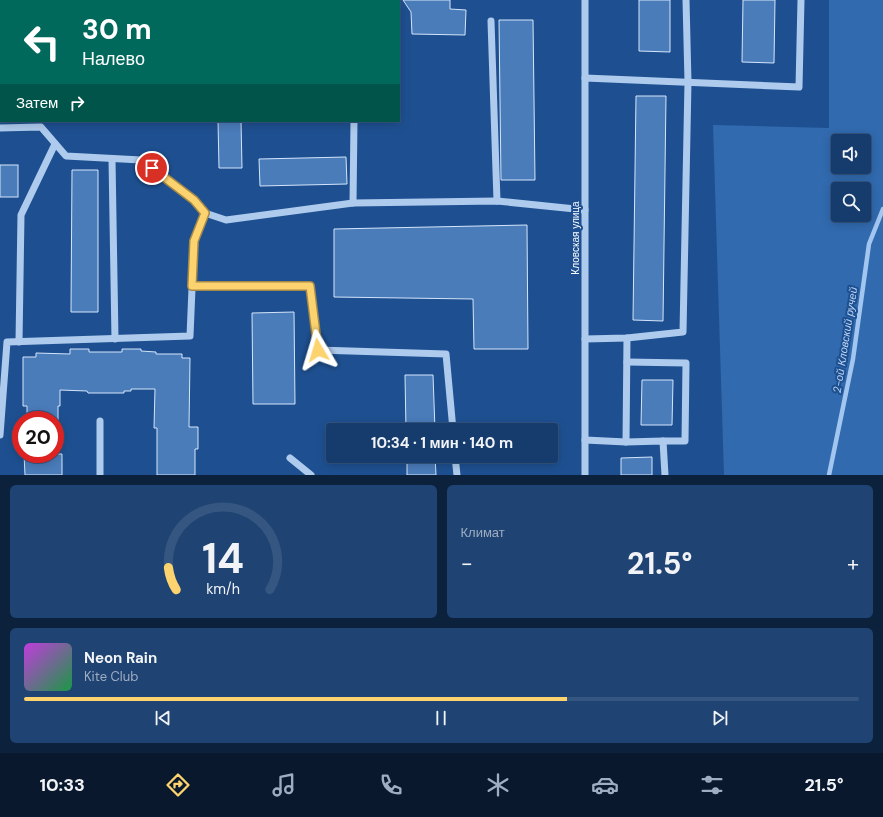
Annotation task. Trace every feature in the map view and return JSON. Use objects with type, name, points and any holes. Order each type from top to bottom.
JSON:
[{"type":"street","name":"Кловская улица","points":[[585,0],[585,475]]},
{"type":"street","points":[[585,339],[627,338],[683,332],[688,82],[686,0]]},
{"type":"street","points":[[585,78],[800,87],[801,0]]},
{"type":"street","points":[[491,21],[498,201]]},
{"type":"street","points":[[353,203],[354,122]]},
{"type":"street","points":[[0,128],[13,124],[41,127],[66,156],[141,160],[194,200],[205,213],[226,220],[353,203],[498,201],[585,210]]},
{"type":"street","points":[[19,342],[21,216],[55,144]]},
{"type":"street","points":[[112,158],[115,339]]},
{"type":"street","points":[[0,436],[7,342],[190,336],[194,241],[205,213]]},
{"type":"street","points":[[192,286],[310,286],[318,350],[446,354],[452,423]]},
{"type":"street","points":[[626,442],[627,338]]},
{"type":"street","points":[[585,440],[626,442],[685,441],[686,363],[627,362]]},
{"type":"street","points":[[100,421],[100,475]]},
{"type":"street","points":[[663,441],[665,475]]},
{"type":"street","points":[[290,458],[311,475]]},
{"type":"street","points":[[456,463],[457,475]]},
{"type":"shaded area","points":[[829,0],[883,0],[883,475],[724,475],[713,125],[829,128]]},
{"type":"building","points":[[403,0],[450,0],[450,9],[466,10],[465,35],[412,34],[411,12]]},
{"type":"building","points":[[639,0],[670,0],[670,52],[639,51]]},
{"type":"building","points":[[743,0],[775,0],[774,63],[742,62]]},
{"type":"building","points":[[499,20],[533,20],[535,180],[501,180]]},
{"type":"building","points":[[636,96],[666,96],[663,321],[633,320]]},
{"type":"building","points":[[218,122],[241,122],[242,168],[219,168]]},
{"type":"building","points":[[346,157],[347,184],[260,186],[259,159]]},
{"type":"building","points":[[0,165],[18,165],[18,197],[0,197]]},
{"type":"building","points":[[72,170],[98,170],[98,312],[71,312]]},
{"type":"building","points":[[527,225],[528,349],[474,349],[473,299],[334,297],[334,229]]},
{"type":"building","points":[[294,312],[295,404],[253,404],[252,313]]},
{"type":"building","points":[[70,349],[89,349],[89,352],[122,352],[122,349],[141,349],[141,351],[156,352],[156,354],[182,354],[182,358],[190,358],[189,427],[198,427],[198,449],[195,449],[195,475],[157,475],[157,428],[154,428],[155,389],[131,389],[131,391],[124,391],[124,393],[88,393],[87,391],[60,390],[60,406],[58,406],[58,411],[27,411],[27,406],[23,406],[23,357],[36,357],[36,353],[70,354]]},
{"type":"building","points":[[405,375],[433,375],[435,423],[406,423]]},
{"type":"building","points":[[642,380],[673,380],[672,425],[641,425]]},
{"type":"building","points":[[652,457],[652,475],[621,475],[621,458]]},
{"type":"building","points":[[24,463],[62,463],[62,475],[25,475]]},
{"type":"building","points":[[407,463],[435,463],[436,475],[407,475]]},
{"type":"waterway","name":"2-ой Кловский ручей","points":[[829,475],[853,359],[869,244],[883,209]]},
{"type":"route","points":[[152,168],[194,200],[205,213],[194,241],[192,286],[310,286],[318,350]]}]
